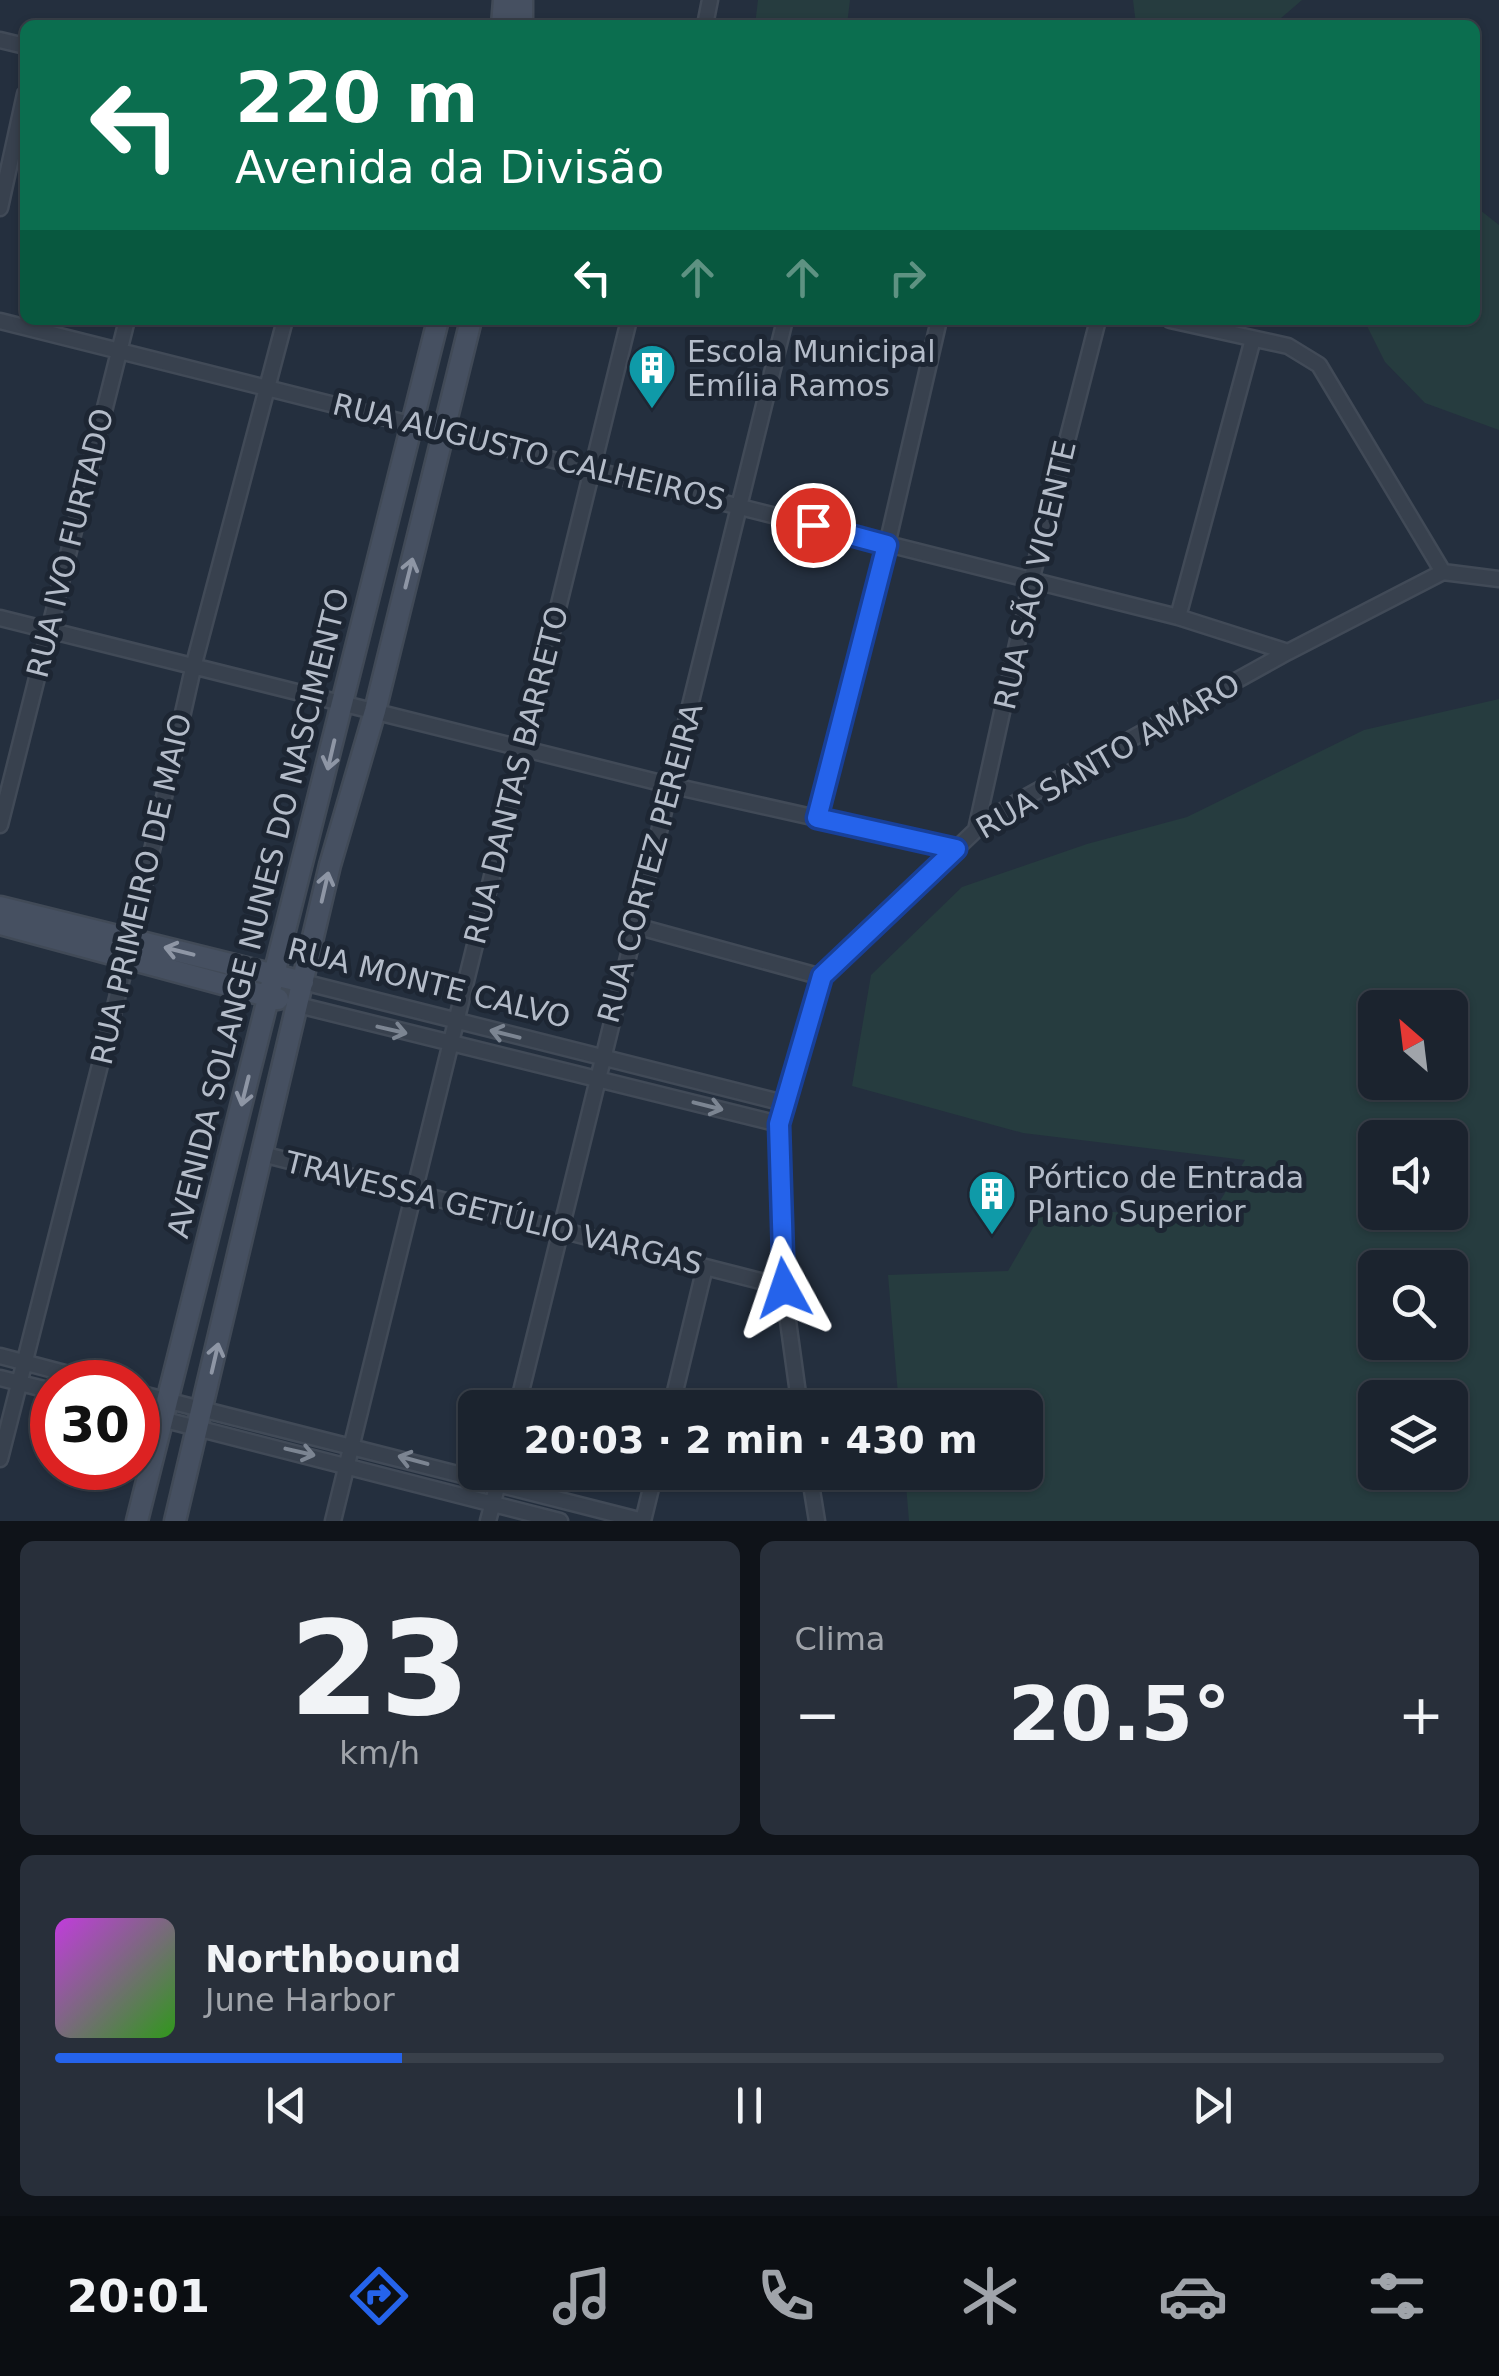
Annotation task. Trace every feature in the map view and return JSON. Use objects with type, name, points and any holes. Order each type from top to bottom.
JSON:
[{"type":"main road","name":"AVENIDA SOLANGE NUNES DO NASCIMENTO","points":[[137,1521],[437,325]]},
{"type":"main road","name":"AVENIDA SOLANGE NUNES DO NASCIMENTO","points":[[174,1521],[330,866],[375,711],[470,325]]},
{"type":"main road","name":"RUA MONTE CALVO","points":[[0,907],[298,1005]]},
{"type":"main road","name":"RUA MONTE CALVO","points":[[0,924],[304,982]]},
{"type":"street","points":[[0,208],[20,117]]},
{"type":"street","name":"RUA AUGUSTO CALHEIROS","points":[[0,321],[1178,617],[1288,652]]},
{"type":"street","name":"RUA IVO FURTADO","points":[[0,825],[126,325]]},
{"type":"street","name":"RUA PRIMEIRO DE MAIO","points":[[0,1459],[129,949],[194,664],[284,325]]},
{"type":"street","name":"RUA DANTAS BARRETO","points":[[333,1521],[448,1042],[629,325]]},
{"type":"street","name":"RUA CORTEZ PEREIRA","points":[[520,1390],[632,925],[784,325]]},
{"type":"street","points":[[817,818],[887,545],[937,325]]},
{"type":"street","name":"RUA SÃO VICENTE","points":[[976,830],[1032,581],[1097,325]]},
{"type":"street","points":[[1192,325],[1297,348],[1327,374],[1443,572],[1499,579]]},
{"type":"street","points":[[1178,617],[1252,339]]},
{"type":"street","name":"RUA SANTO AMARO","points":[[822,976],[976,830],[1010,806],[1288,652],[1443,572]]},
{"type":"street","points":[[0,618],[669,785],[956,849]]},
{"type":"street","points":[[632,925],[822,976],[779,1124],[784,1288],[798,1390]]},
{"type":"street","name":"RUA MONTE CALVO","points":[[304,982],[784,1104]]},
{"type":"street","name":"RUA MONTE CALVO","points":[[298,1005],[779,1124]]},
{"type":"street","name":"TRAVESSA GETÚLIO VARGAS","points":[[262,1154],[784,1288]]},
{"type":"street","points":[[674,1390],[705,1268]]},
{"type":"street","points":[[0,1356],[30,1363]]},
{"type":"street","points":[[0,1378],[30,1385]]},
{"type":"street","points":[[160,1407],[348,1464],[560,1521]]},
{"type":"street","points":[[160,1410],[164,1410]]},
{"type":"street","points":[[200,1419],[354,1445],[458,1469]]},
{"type":"street","points":[[488,1521],[497,1490]]},
{"type":"street","points":[[540,1490],[643,1521],[651,1490]]},
{"type":"street","points":[[812,1490],[817,1521]]},
{"type":"green space","points":[[758,0],[850,0],[848,20],[756,20]]},
{"type":"green space","points":[[1133,0],[1302,0],[1279,20],[1135,20]]},
{"type":"green space","points":[[1480,210],[1499,225],[1499,430],[1425,403],[1385,362],[1366,325],[1480,325]]},
{"type":"green space","points":[[1499,699],[1499,1521],[909,1521],[906,1490],[1043,1490],[1043,1390],[898,1390],[888,1275],[1008,1271],[1045,1207],[1209,1219],[1245,1160],[1023,1133],[852,1086],[871,975],[962,887],[1087,844],[1187,817],[1364,730]]},
{"type":"place","name":"Escola Municipal Emília Ramos","points":[[652,410]]},
{"type":"place","name":"Pórtico de Entrada Plano Superior","points":[[992,1236]]},
{"type":"route","points":[[784,1288],[780,1263],[779,1124],[822,976],[956,849],[817,818],[887,545],[813,525]]}]
